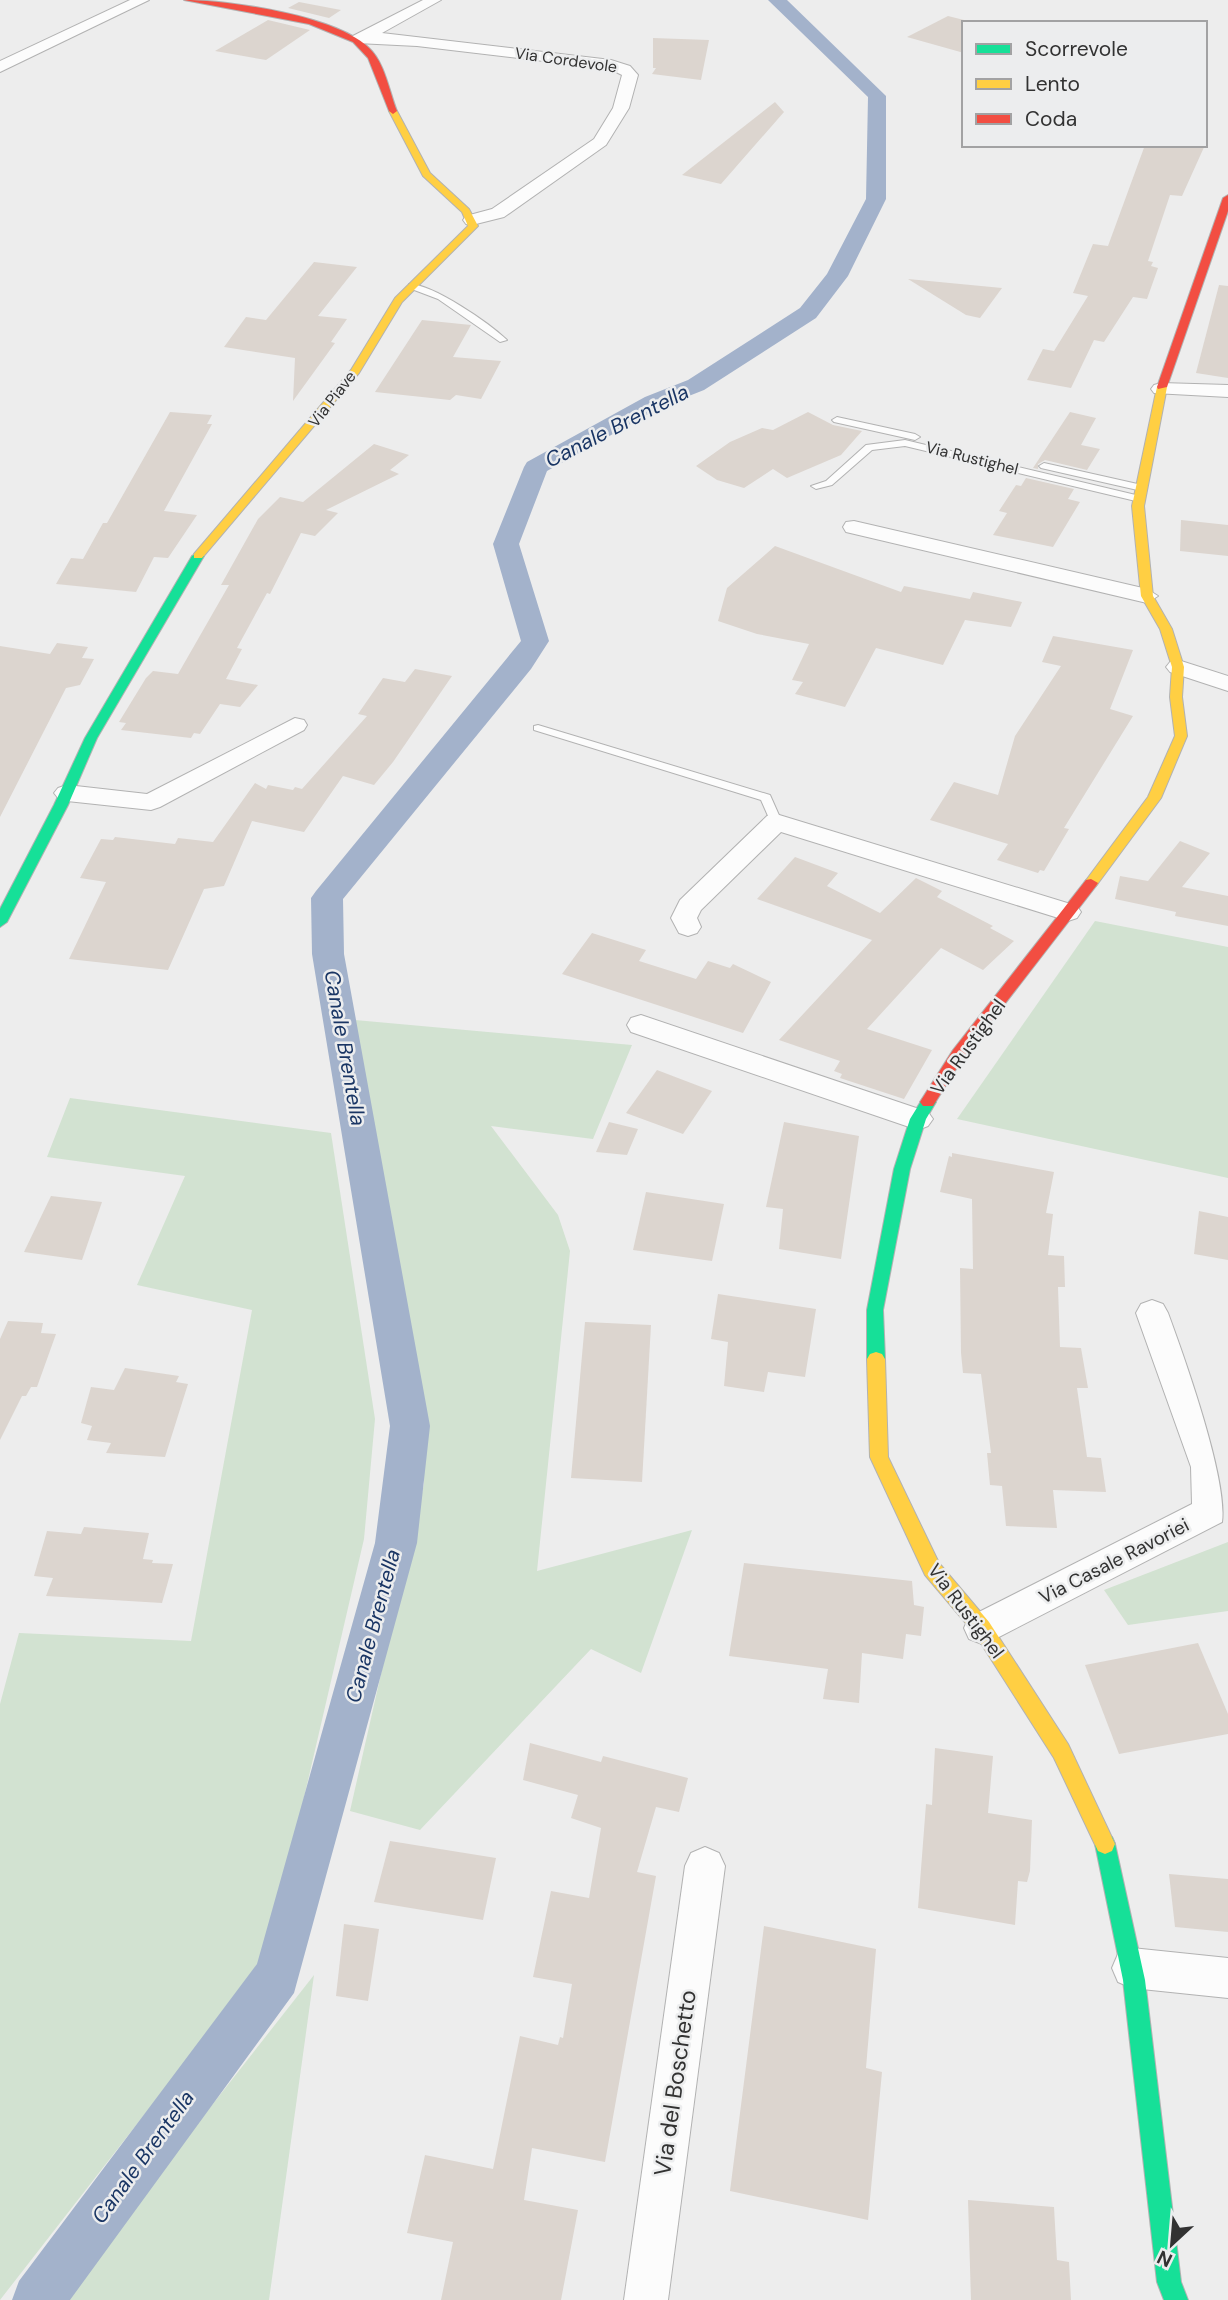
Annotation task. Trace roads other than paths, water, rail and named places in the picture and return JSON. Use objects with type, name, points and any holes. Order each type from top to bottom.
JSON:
[{"type":"street","points":[[0,67],[142,0]]},
{"type":"street","points":[[188,0],[327,26],[358,38],[368,50],[421,166],[472,220]]},
{"type":"street","points":[[358,38],[434,0]]},
{"type":"street","name":"Via Cordevole","points":[[358,38],[392,38],[611,65],[625,69],[630,75],[621,108],[600,142],[498,213],[472,220]]},
{"type":"street","name":"Via Rustighel","points":[[1176,2300],[1170,2282],[1132,1968],[1104,1841],[1061,1751],[982,1628],[932,1569],[878,1457],[875,1310],[902,1169],[918,1119],[958,1055],[1051,938],[1154,798],[1181,736],[1176,697],[1178,667],[1166,629],[1147,596],[1141,494],[1161,389],[1228,198]]},
{"type":"street","name":"Via Piave","points":[[0,922],[67,793],[91,738],[198,554],[346,382],[398,300],[469,232],[473,226],[472,220]]},
{"type":"street","points":[[1161,389],[1228,391]]},
{"type":"street","points":[[854,527],[1147,596]]},
{"type":"street","points":[[1178,667],[1228,684]]},
{"type":"street","points":[[67,793],[150,802],[295,725]]},
{"type":"street","points":[[688,927],[684,918],[689,906],[776,822],[1068,912]]},
{"type":"street","points":[[641,1025],[918,1119]]},
{"type":"street","name":"Via Casale Ravoriei","points":[[982,1628],[1210,1512],[1208,1467],[1152,1313]]},
{"type":"street","name":"Via del Boschetto","points":[[646,2300],[705,1866]]},
{"type":"street","points":[[1132,1968],[1228,1979]]},
{"type":"lane","points":[[412,286],[441,297],[503,340]]},
{"type":"lane","name":"Via Rustighel","points":[[837,420],[1141,494]]},
{"type":"lane","name":"Via Rustighel","points":[[816,486],[829,483],[869,446],[905,443],[1141,494]]},
{"type":"lane","points":[[538,728],[766,798],[776,822]]},
{"type":"waterway","name":"Canale Brentella","points":[[38,2300],[277,1976],[396,1543],[410,1426],[328,954],[327,898],[521,663],[535,641],[506,544],[536,467],[653,402],[696,385],[808,313],[837,276],[876,199],[877,96],[777,0]]}]
